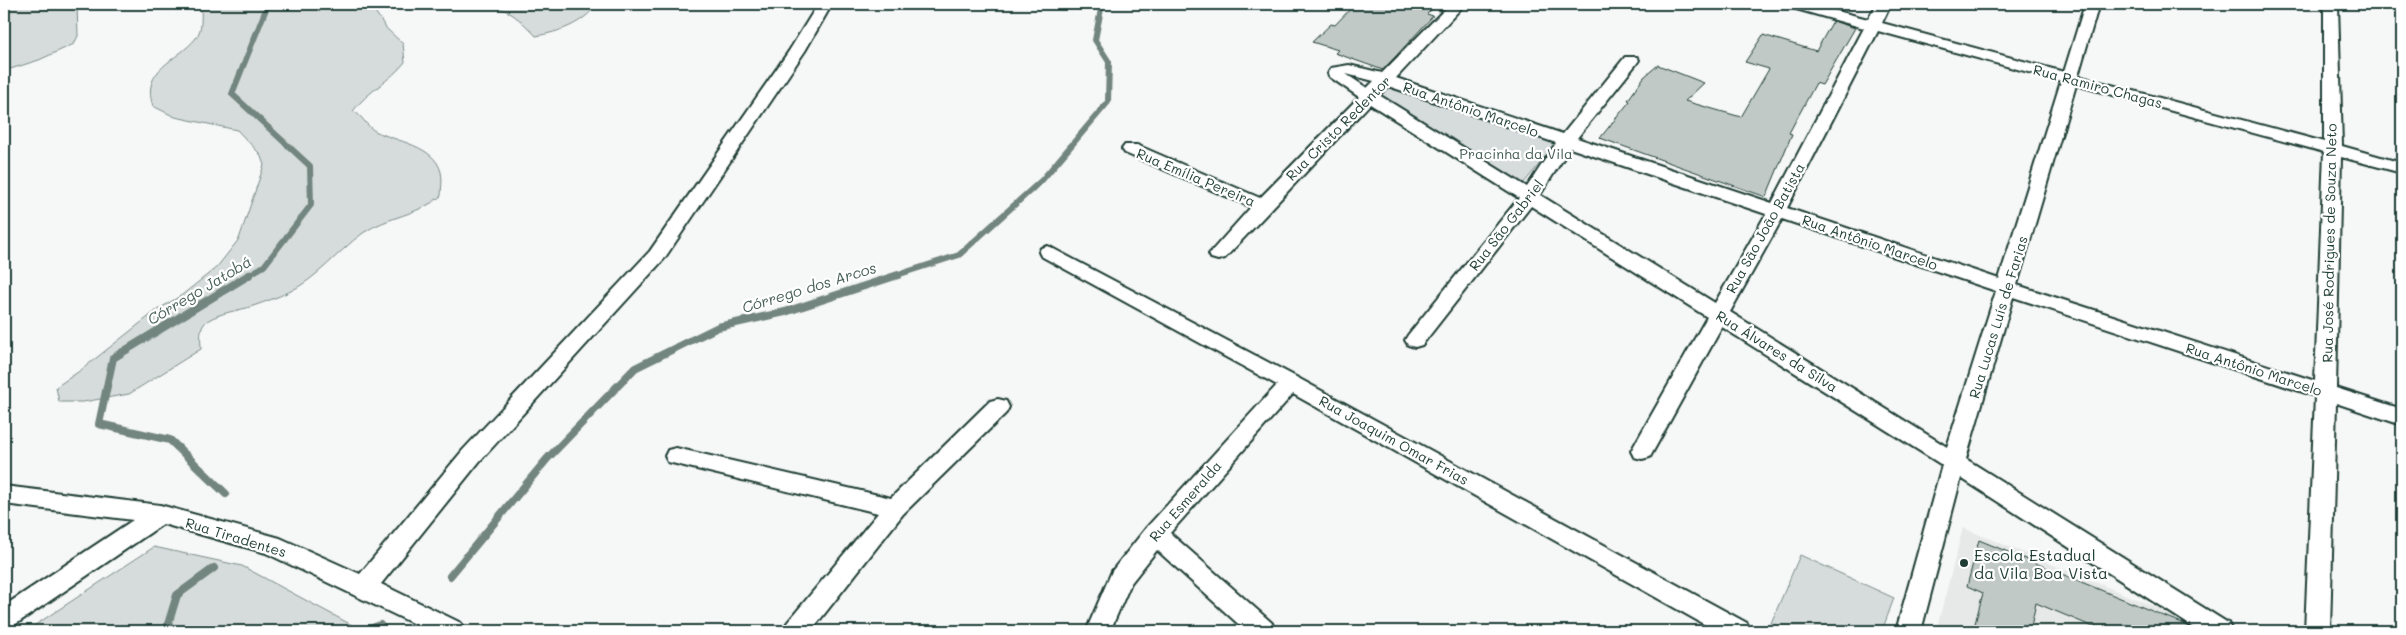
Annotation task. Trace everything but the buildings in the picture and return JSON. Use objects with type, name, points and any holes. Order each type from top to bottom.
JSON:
[{"type":"street","points":[[364,587],[471,456],[657,255],[798,51],[825,4]]},
{"type":"street","name":"Rua Cristo Redentor","points":[[1218,254],[1261,205],[1386,80],[1458,4]]},
{"type":"street","name":"Rua Ramiro Chagas","points":[[1794,4],[2402,168]]},
{"type":"street","name":"Rua São João Batista","points":[[1642,451],[1717,314],[1777,211],[1884,4]]},
{"type":"street","name":"Rua Lucas Luís de Farias","points":[[1908,631],[1954,462],[2092,4]]},
{"type":"street","name":"Rua José Rodrigues de Souza Neto","points":[[2318,631],[2333,149],[2331,4]]},
{"type":"street","name":"Rua São Gabriel","points":[[1415,340],[1530,196],[1566,141],[1631,60]]},
{"type":"street","name":"Rua Antônio Marcelo","points":[[1337,71],[1357,72],[1386,80],[2006,288],[2402,417]]},
{"type":"street","name":"Rua Álvares da Silva","points":[[1337,71],[1339,76],[1370,96],[1954,462],[2219,631]]},
{"type":"street","name":"Rua Emília Pereira","points":[[1131,148],[1261,205]]},
{"type":"street","name":"Rua Joaquim Omar Frias","points":[[1048,252],[1291,383],[1738,631]]},
{"type":"street","name":"Rua Esmeralda","points":[[1098,631],[1122,578],[1155,534],[1291,383]]},
{"type":"street","points":[[796,631],[895,508],[998,407]]},
{"type":"street","points":[[676,456],[895,508]]},
{"type":"street","name":"Rua Tiradentes","points":[[4,495],[160,514],[272,545],[364,587],[452,631]]},
{"type":"street","points":[[4,619],[160,514]]},
{"type":"street","points":[[1155,534],[1263,631]]},
{"type":"shaded area","name":"Escola Estadual da Vila Boa Vista","points":[[1963,528],[2197,624],[2196,631],[2177,631],[2177,621],[1979,540],[1967,586],[1983,593],[1973,631],[1936,631]]},
{"type":"shaded area","name":"Escola Estadual da Vila Boa Vista","points":[[2036,603],[2103,631],[2030,631]]},
{"type":"green space","points":[[4,4],[77,4],[78,36],[74,44],[39,60],[4,71]]},
{"type":"green space","points":[[201,4],[390,4],[374,10],[386,28],[403,44],[405,62],[353,111],[375,131],[423,150],[431,156],[441,172],[441,196],[422,208],[382,223],[363,233],[309,280],[289,292],[207,321],[201,331],[201,349],[129,394],[83,402],[59,402],[56,387],[81,370],[157,310],[182,295],[217,267],[239,239],[264,165],[260,154],[237,130],[175,117],[153,106],[150,93],[156,74],[196,38],[200,30]]},
{"type":"green space","points":[[485,4],[597,4],[578,22],[553,32],[536,36],[507,11]]},
{"type":"green space","name":"Pracinha da Vila","points":[[1391,86],[1557,143],[1523,184],[1378,95]]},
{"type":"green space","points":[[154,547],[242,566],[363,631],[26,631]]},
{"type":"green space","points":[[1800,555],[1894,598],[1882,631],[1788,631],[1771,623]]},
{"type":"waterway","name":"Córrego Jatobá","points":[[247,276],[264,266],[311,205],[310,166],[232,94],[268,4]]},
{"type":"waterway","name":"Córrego dos Arcos","points":[[894,276],[959,255],[1042,180],[1108,102],[1109,62],[1095,40],[1102,4]]},
{"type":"waterway","name":"Córrego Jatobá","points":[[226,494],[170,440],[99,424],[113,358],[249,275]]},
{"type":"waterway","name":"Córrego dos Arcos","points":[[450,576],[547,459],[635,368],[718,327],[785,312],[898,275]]},
{"type":"waterway","name":"Córrego Jatobá","points":[[166,631],[177,595],[214,568]]},
{"type":"waterway","name":"Córrego dos Arcos","points":[[366,631],[380,625]]},
{"type":"place","name":"Escola Estadual da Vila Boa Vista","points":[[1964,563]]}]
